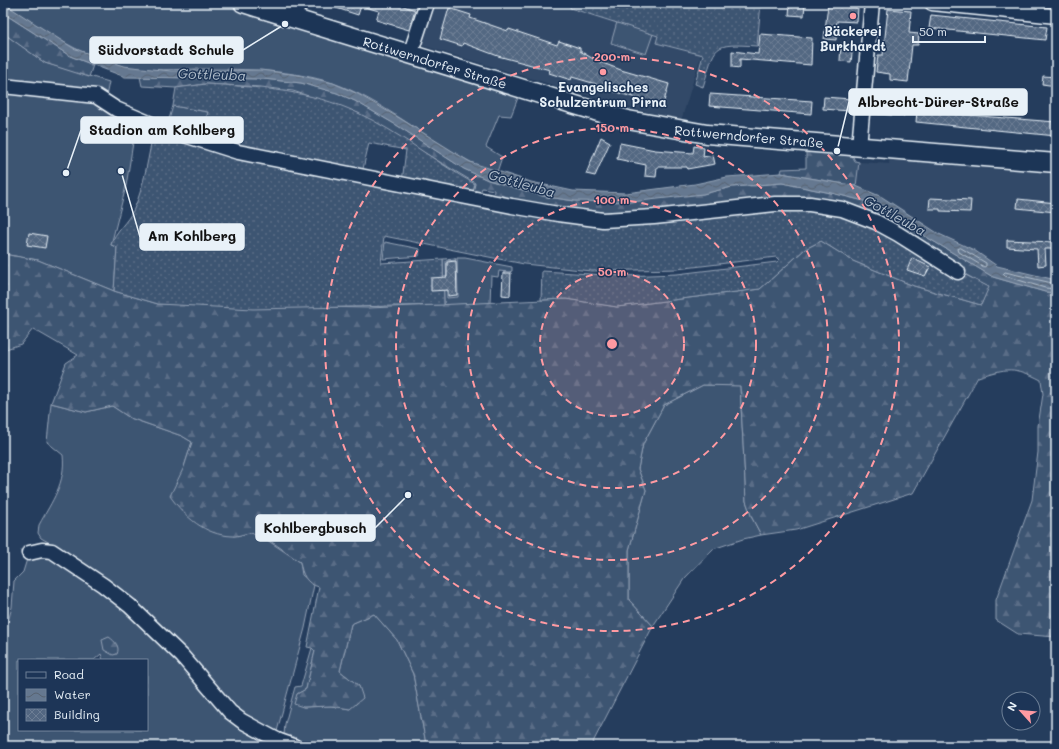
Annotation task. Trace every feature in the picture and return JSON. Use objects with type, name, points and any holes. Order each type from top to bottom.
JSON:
[{"type":"main road","name":"Rottwerndorfer Straße","points":[[243,3],[296,11],[410,55],[602,113],[666,128],[707,134],[1056,163]]},
{"type":"street","points":[[410,55],[427,3]]},
{"type":"street","points":[[859,147],[872,3]]},
{"type":"street","points":[[932,3],[1056,16]]},
{"type":"street","points":[[3,86],[96,96],[116,109],[156,126],[238,152],[558,214],[604,220],[654,218],[775,204],[810,204],[842,209],[876,222],[898,234],[958,272]]},
{"type":"street","points":[[29,553],[42,550],[52,551],[103,585],[162,635],[204,680],[230,712],[276,743],[294,746]]},
{"type":"shaded area","name":"Evangelisches Schulzentrum Pirna","points":[[422,3],[571,3],[570,8],[658,36],[656,43],[701,55],[681,121],[620,105],[410,42]]},
{"type":"shaded area","points":[[890,155],[1056,170],[1056,280],[997,266],[974,250],[939,234],[856,186],[859,162],[889,164]]},
{"type":"green space","points":[[3,3],[220,3],[253,13],[253,16],[286,27],[288,24],[519,95],[511,116],[499,115],[486,147],[502,157],[497,172],[472,163],[368,99],[333,83],[302,75],[269,71],[220,69],[153,70],[123,66],[106,61],[75,48]]},
{"type":"green space","points":[[571,3],[761,3],[757,46],[731,45],[718,50],[710,62],[703,87],[695,84],[703,55],[656,43],[658,36],[570,8]]},
{"type":"green space","points":[[3,13],[70,56],[93,65],[89,77],[45,63],[3,33]]},
{"type":"green space","points":[[617,22],[653,34],[646,54],[611,43]]},
{"type":"green space","points":[[3,33],[45,63],[109,82],[104,106],[136,124],[126,186],[111,245],[117,247],[114,291],[38,260],[3,254]]},
{"type":"green space","points":[[140,77],[263,79],[301,83],[337,93],[355,101],[398,126],[464,169],[488,180],[547,197],[575,201],[703,194],[732,187],[782,183],[836,194],[868,202],[993,277],[1045,292],[1056,293],[1056,637],[1018,634],[996,620],[996,600],[1032,500],[1038,452],[1038,426],[1043,394],[1041,380],[1024,372],[1010,370],[1004,370],[978,377],[913,493],[796,530],[761,535],[752,518],[746,501],[740,386],[703,385],[664,405],[643,444],[638,469],[646,490],[629,550],[629,600],[653,626],[591,746],[431,746],[426,744],[413,674],[397,640],[374,614],[351,624],[340,671],[359,686],[363,698],[350,709],[331,706],[303,707],[294,704],[297,694],[306,689],[315,651],[312,648],[307,647],[319,587],[311,584],[305,578],[300,562],[265,538],[253,533],[235,536],[222,535],[196,524],[182,511],[170,496],[184,467],[192,442],[182,436],[130,418],[112,406],[86,412],[51,403],[66,363],[78,355],[33,329],[21,344],[3,350],[3,254],[38,260],[114,291],[158,304],[369,308],[566,299],[617,307],[760,289],[805,249],[821,241],[853,261],[914,286],[981,305],[988,287],[900,233],[604,217],[493,199],[494,190],[482,188],[479,196],[472,195],[475,183],[358,113],[293,91],[261,87],[206,84],[176,88],[142,86]]},
{"type":"green space","points":[[206,84],[264,88],[284,91],[321,99],[340,105],[388,129],[475,184],[472,195],[402,182],[406,150],[369,143],[362,173],[231,147],[236,122],[212,118],[211,121],[206,120],[208,112],[173,106],[176,88]]},
{"type":"green space","points":[[173,106],[208,112],[206,120],[212,117],[236,122],[231,147],[167,126]]},
{"type":"green space","points":[[154,130],[605,221],[772,208],[842,212],[989,287],[981,305],[914,286],[853,261],[821,241],[805,249],[760,289],[617,307],[566,299],[541,300],[542,271],[622,276],[677,274],[777,262],[779,260],[776,257],[677,269],[591,271],[524,264],[384,236],[381,263],[443,259],[444,305],[253,309],[158,304],[114,291],[117,247],[111,245],[115,235],[134,209],[138,199],[144,180]]},
{"type":"green space","points":[[806,150],[852,155],[855,161],[859,162],[856,186],[781,173],[782,169],[806,168]]},
{"type":"green space","points":[[385,242],[420,249],[419,256],[383,259]]},
{"type":"green space","points":[[455,258],[456,260],[446,261],[447,298],[458,297],[457,258],[465,258],[512,267],[512,271],[499,271],[498,277],[491,276],[490,303],[444,305],[443,259]]},
{"type":"green space","points":[[703,385],[740,385],[746,501],[752,518],[761,535],[713,549],[684,579],[653,626],[629,600],[629,550],[646,490],[638,469],[643,444],[664,405]]},
{"type":"green space","points":[[51,403],[86,412],[112,406],[130,418],[182,436],[192,442],[184,467],[233,536],[251,533],[267,540],[300,562],[302,575],[314,585],[305,628],[273,746],[3,746],[3,640],[12,607],[14,581],[23,572],[27,559],[66,552],[41,538],[38,533],[39,525],[57,492],[60,483],[63,455],[47,442]]},
{"type":"green space","points":[[374,614],[397,640],[413,674],[426,744],[431,746],[303,746],[289,740],[284,735],[285,724],[295,687],[301,686],[312,648],[315,651],[306,689],[297,694],[303,707],[331,706],[350,709],[359,686],[340,671],[351,624]]},
{"type":"green space","points":[[109,637],[117,645],[117,654],[113,655],[104,650],[102,640]]},
{"type":"water","name":"Gottleuba","points":[[3,3],[73,48],[123,66],[171,71],[261,70],[298,75],[333,83],[358,94],[470,162],[531,182],[573,191],[626,193],[695,184],[727,177],[781,173],[856,186],[882,197],[939,234],[974,250],[997,266],[1056,280],[1056,293],[1045,292],[993,277],[868,202],[782,183],[732,187],[703,194],[631,202],[575,201],[547,197],[488,180],[464,169],[398,126],[355,101],[337,93],[301,83],[263,79],[125,77],[70,56],[3,13]]},
{"type":"building","points":[[327,3],[395,3],[415,10],[409,30],[376,20],[379,11],[361,6],[358,15],[327,5]]},
{"type":"building","points":[[790,3],[805,3],[804,16],[789,15]]},
{"type":"building","points":[[828,5],[858,7],[857,22],[837,21],[836,40],[824,39]]},
{"type":"building","points":[[449,8],[471,15],[470,18],[508,31],[509,29],[557,45],[559,41],[580,48],[580,51],[595,60],[621,70],[669,84],[662,108],[642,102],[643,100],[595,86],[596,84],[572,77],[571,80],[549,73],[550,70],[498,56],[463,43],[462,46],[440,39]]},
{"type":"building","points":[[888,9],[911,11],[909,33],[919,34],[918,45],[912,45],[908,82],[890,80],[890,74],[876,72],[878,55],[883,55]]},
{"type":"building","points":[[931,15],[1047,27],[1045,40],[929,28]]},
{"type":"building","points":[[760,34],[812,38],[811,65],[740,59],[740,68],[732,67],[732,51],[758,54]]},
{"type":"building","points":[[841,44],[853,45],[851,62],[840,61]]},
{"type":"building","points":[[1043,76],[1056,77],[1056,86],[1042,84]]},
{"type":"building","points":[[710,94],[812,101],[811,114],[709,106]]},
{"type":"building","points":[[824,97],[851,99],[850,111],[823,109]]},
{"type":"building","points":[[879,101],[905,103],[904,116],[878,114]]},
{"type":"building","points":[[917,111],[1056,122],[1056,136],[916,122]]},
{"type":"building","points":[[601,137],[610,142],[595,176],[586,174]]},
{"type":"building","points":[[620,143],[655,150],[693,153],[694,146],[704,148],[703,157],[713,155],[715,164],[687,169],[687,167],[657,167],[656,177],[645,176],[646,165],[617,159]]},
{"type":"building","points":[[930,198],[971,200],[970,212],[929,209]]},
{"type":"building","points":[[1018,199],[1056,203],[1056,212],[1017,208]]},
{"type":"building","points":[[29,233],[47,236],[45,248],[27,245]]},
{"type":"building","points":[[1007,240],[1053,242],[1052,249],[1045,249],[1046,265],[1038,266],[1037,249],[1007,247]]},
{"type":"building","points":[[912,258],[930,267],[925,276],[907,270]]},
{"type":"building","points":[[456,261],[457,295],[448,296],[448,290],[431,291],[431,278],[447,277],[447,262]]},
{"type":"building","points":[[503,273],[511,273],[510,296],[502,295]]},
{"type":"place","name":"Bäckerei Burkhardt","points":[[853,16]]},
{"type":"place","name":"Südvorstadt Schule","points":[[285,24]]},
{"type":"place","name":"Evangelisches Schulzentrum Pirna","points":[[603,72]]},
{"type":"place","name":"Albrecht-Dürer-Straße","points":[[837,151]]},
{"type":"place","name":"Am Kohlberg","points":[[121,171]]},
{"type":"place","name":"Stadion am Kohlberg","points":[[66,173]]},
{"type":"place","name":"Kohlbergbusch","points":[[408,495]]}]
